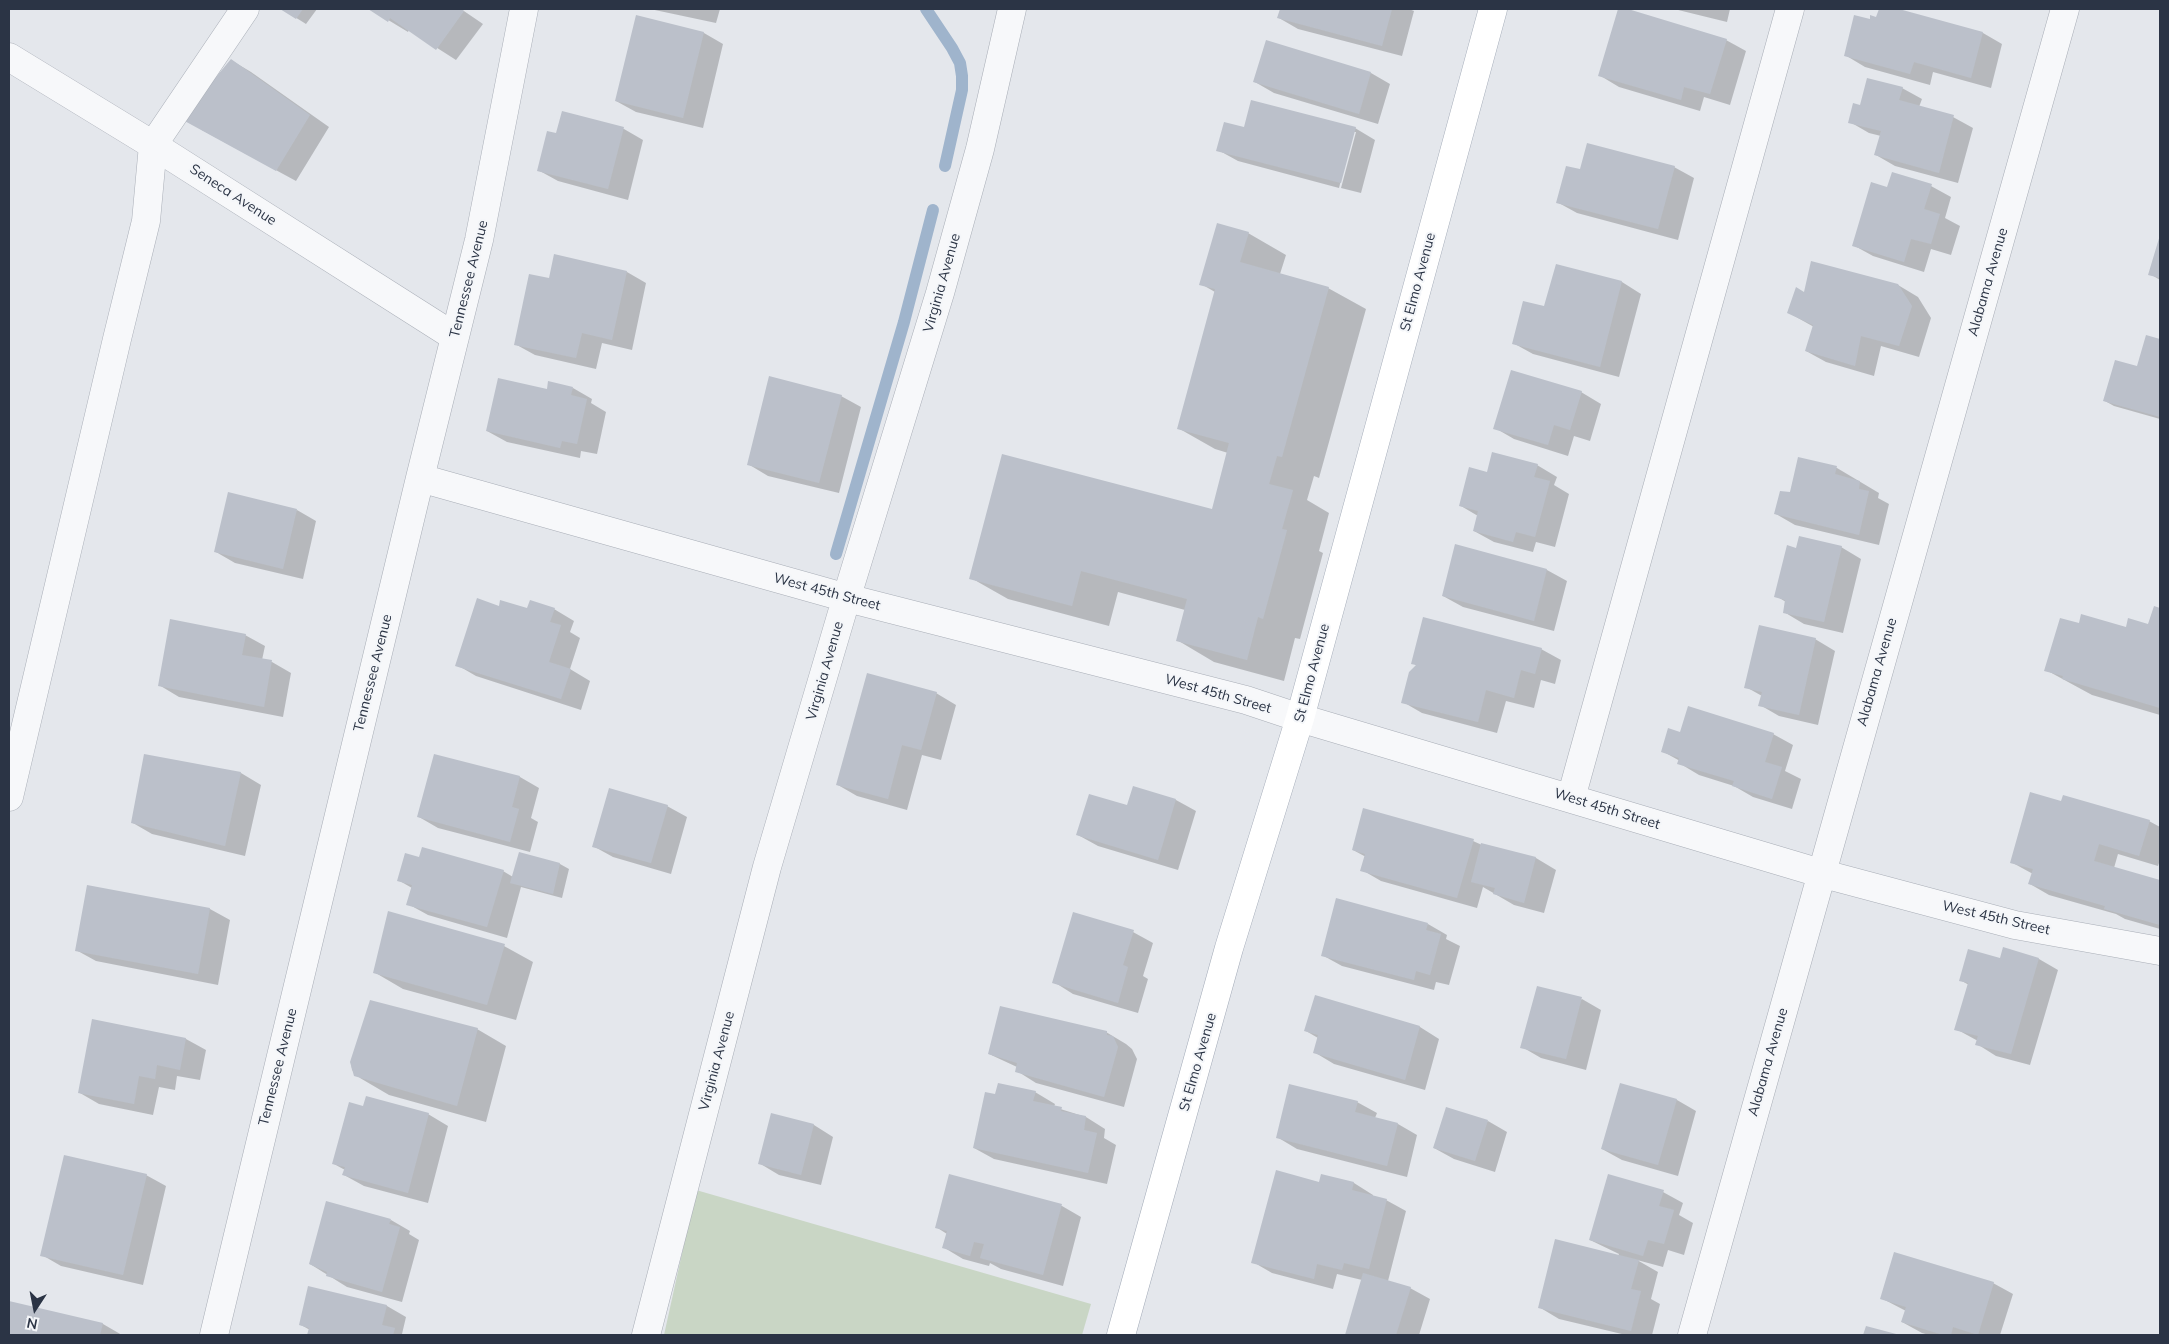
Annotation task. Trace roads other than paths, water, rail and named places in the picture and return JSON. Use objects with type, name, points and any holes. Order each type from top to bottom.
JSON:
[{"type":"main road","name":"St Elmo Avenue","points":[[1121,1335],[1229,948],[1300,718],[1494,9]]},
{"type":"street","points":[[9,797],[146,221],[153,145],[245,9]]},
{"type":"street","name":"Tennessee Avenue","points":[[214,1335],[479,240],[524,9]]},
{"type":"street","name":"Virginia Avenue","points":[[646,1335],[767,867],[846,598],[940,294],[980,149],[1012,9]]},
{"type":"street","points":[[1571,798],[1790,9]]},
{"type":"street","name":"Alabama Avenue","points":[[1692,1335],[1820,874],[2065,9]]},
{"type":"street","name":"Seneca Avenue","points":[[9,57],[153,145],[455,337]]},
{"type":"street","name":"West 45th Street","points":[[420,478],[846,598],[1246,700],[1300,718],[1820,874],[2015,925],[2160,951]]},
{"type":"waterway","points":[[926,9],[952,48],[960,63],[962,76],[962,90],[945,166]]},
{"type":"waterway","points":[[836,554],[904,322],[933,210]]}]
